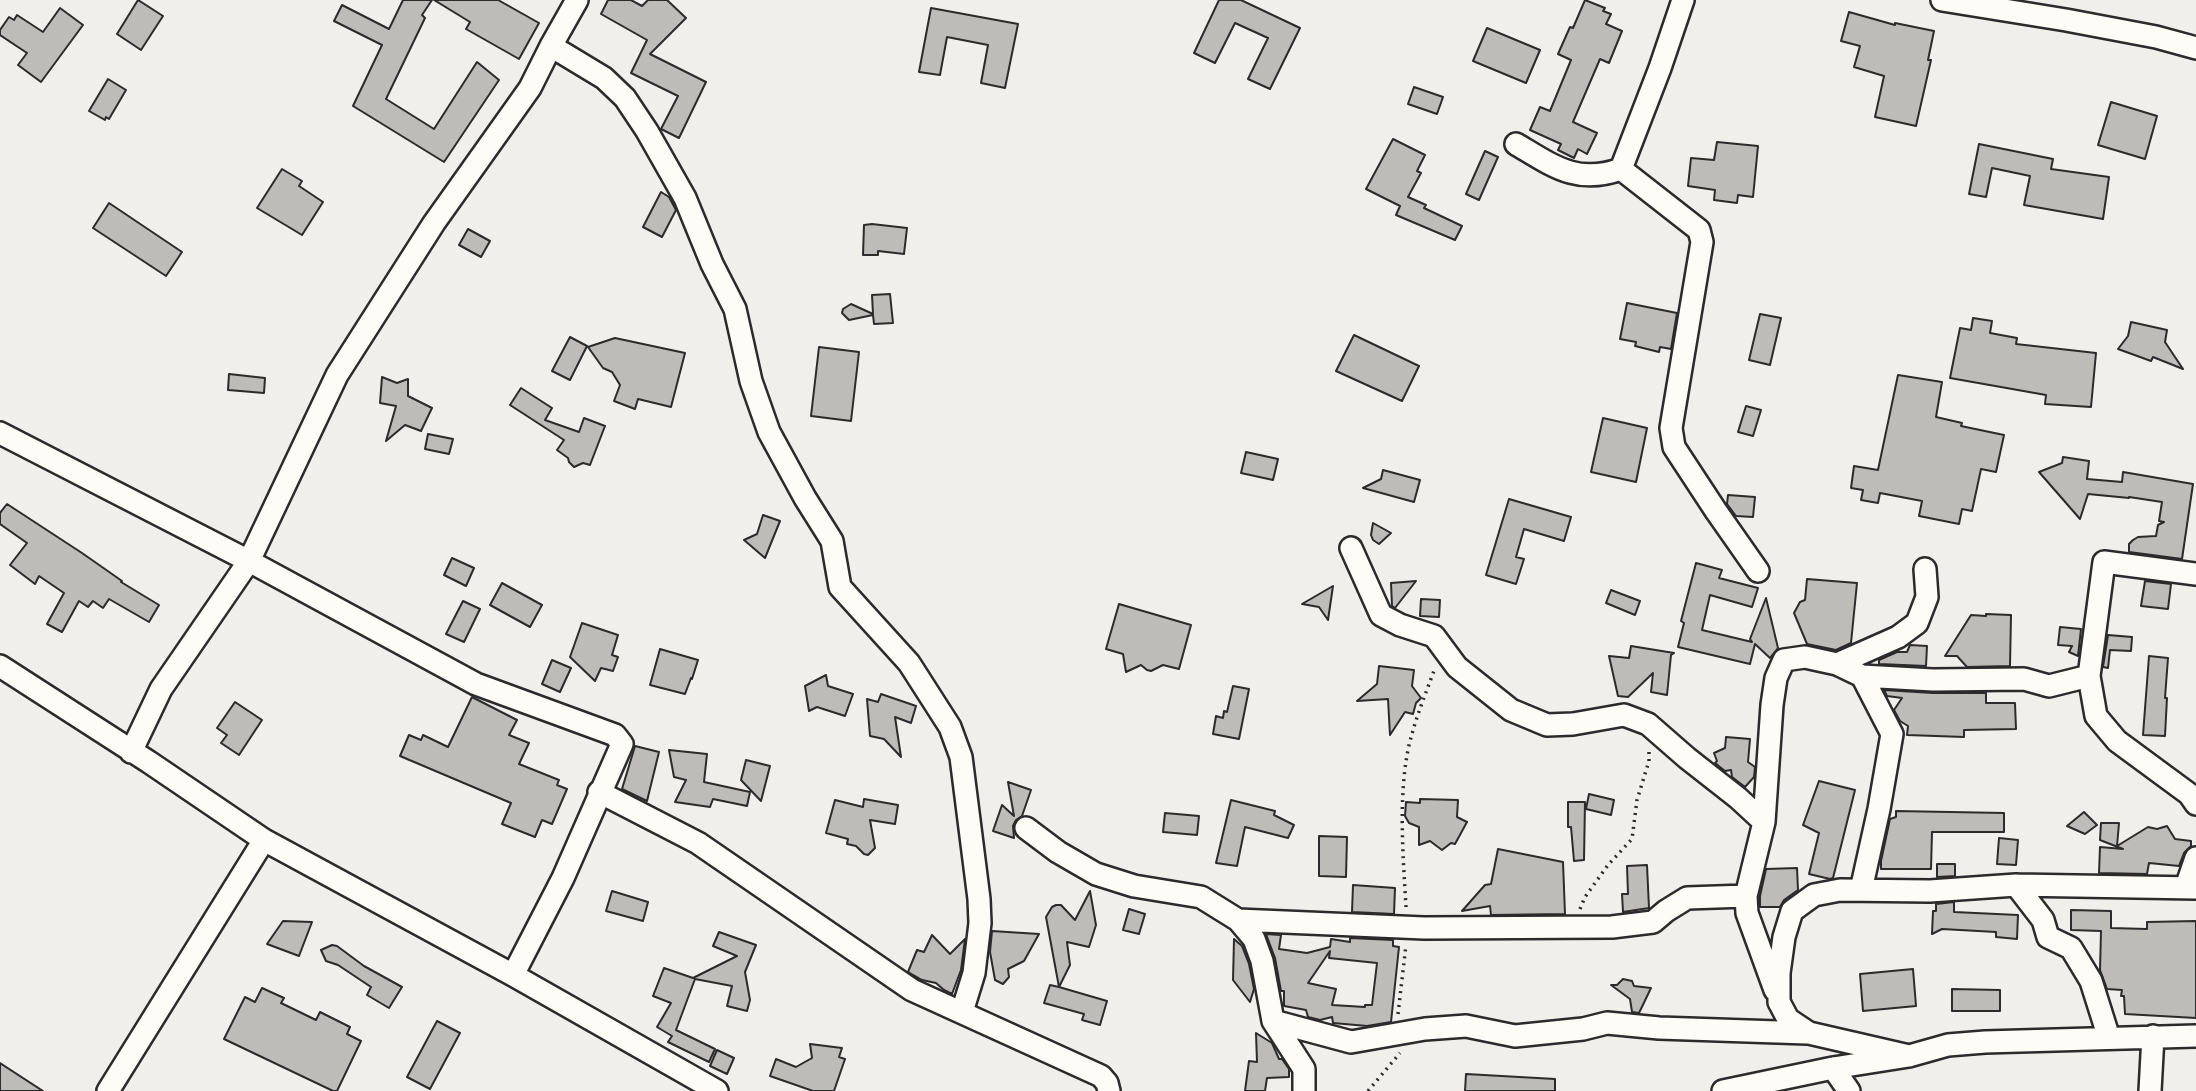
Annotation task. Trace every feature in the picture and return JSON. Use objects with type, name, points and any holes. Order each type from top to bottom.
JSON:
[{"type":"street","points":[[131,752],[161,688],[249,561],[337,374],[434,223],[530,88],[577,0]]},
{"type":"street","points":[[1621,169],[1683,0]]},
{"type":"street","points":[[1942,0],[2156,37],[2196,48]]},
{"type":"street","points":[[551,46],[604,78],[625,98],[647,131],[685,198],[712,264],[736,309],[751,381],[769,432],[832,541],[840,587],[909,663],[950,727],[961,757],[979,898],[980,923],[974,974],[962,1013]]},
{"type":"street","points":[[1516,144],[1555,168],[1578,176],[1594,176],[1621,169]]},
{"type":"street","points":[[1621,169],[1702,235],[1671,428],[1672,437],[1674,447],[1758,571]]},
{"type":"street","points":[[0,433],[249,561],[476,684],[615,735],[622,744],[563,878],[513,975]]},
{"type":"street","points":[[1351,548],[1381,615],[1400,625],[1434,636],[1457,667],[1511,710],[1547,726],[1624,715],[1648,724],[1764,821]]},
{"type":"street","points":[[2196,574],[2104,562],[2088,676],[2096,716],[2118,741],[2189,793],[2196,804]]},
{"type":"street","points":[[1837,664],[1898,637],[1917,623],[1927,597],[1925,569]]},
{"type":"street","points":[[1809,1033],[1788,1019],[1780,1002],[1747,913],[1745,896],[1764,821],[1772,705],[1776,678],[1784,660],[1805,657],[1837,664],[1862,676],[1933,680],[2024,679],[2049,686],[2088,676]]},
{"type":"street","points":[[0,666],[264,840],[513,975],[717,1091]]},
{"type":"street","points":[[1861,890],[1892,734],[1862,676]]},
{"type":"street","points":[[599,792],[698,843],[912,990],[1101,1076],[1109,1091]]},
{"type":"street","points":[[1026,828],[1058,852],[1096,874],[1134,886],[1201,897],[1238,920],[1254,939],[1273,1021],[1304,1069],[1304,1091]]},
{"type":"street","points":[[108,1091],[264,840]]},
{"type":"street","points":[[1780,1002],[1779,973],[1784,937],[1792,911],[1814,895],[1840,890],[1930,891],[2016,885],[2191,887],[2196,858]]},
{"type":"street","points":[[2016,885],[2043,920],[2048,937],[2071,948],[2091,981],[2109,1038]]},
{"type":"street","points":[[1238,920],[1486,929],[1572,926],[1612,928],[1653,922],[1687,898],[1745,896]]},
{"type":"street","points":[[1273,1021],[1351,1042],[1425,1029],[1466,1026],[1515,1035],[1583,1029],[1607,1023],[1659,1028],[1809,1033],[1909,1056]]},
{"type":"street","points":[[2150,1091],[2153,1036]]},
{"type":"street","points":[[1723,1091],[1833,1068],[1909,1056],[1948,1045],[2196,1036]]},
{"type":"street","points":[[1833,1068],[1849,1091]]},
{"type":"path","points":[[1368,1091],[1401,1053],[1398,1004],[1406,939],[1401,927],[1406,914],[1402,850],[1405,769],[1411,736],[1442,646]]},
{"type":"path","points":[[1572,926],[1585,897],[1608,865],[1632,839],[1637,800],[1649,761],[1648,724]]},
{"type":"building","points":[[138,0],[163,16],[141,50],[117,34]]},
{"type":"building","points":[[403,0],[432,0],[422,15],[425,18],[386,99],[434,129],[477,62],[499,80],[444,162],[353,106],[382,45],[334,21],[342,5],[389,29]]},
{"type":"building","points":[[434,0],[498,0],[539,23],[519,59],[466,29],[470,22]]},
{"type":"building","points":[[608,0],[631,0],[642,6],[648,0],[667,0],[686,18],[650,54],[706,82],[679,138],[661,129],[678,96],[631,73],[647,40],[601,14]]},
{"type":"building","points":[[1219,0],[1241,0],[1300,28],[1270,89],[1248,79],[1268,38],[1235,23],[1215,63],[1194,53]]},
{"type":"building","points":[[1585,0],[1605,8],[1603,11],[1611,14],[1606,24],[1622,31],[1609,63],[1600,59],[1573,122],[1597,133],[1587,154],[1578,149],[1574,158],[1558,150],[1561,144],[1530,130],[1540,107],[1550,111],[1571,60],[1558,54]]},
{"type":"building","points":[[60,8],[83,25],[41,82],[18,65],[27,53],[0,35],[0,30],[9,17],[14,20],[17,15],[43,32]]},
{"type":"building","points":[[931,8],[1018,24],[1005,88],[981,83],[988,45],[947,37],[940,75],[919,72]]},
{"type":"building","points":[[1849,12],[1895,25],[1934,31],[1928,60],[1931,60],[1916,126],[1875,117],[1884,76],[1854,67],[1860,46],[1841,41]]},
{"type":"building","points":[[1487,28],[1540,50],[1526,83],[1473,61]]},
{"type":"building","points":[[108,79],[126,90],[109,119],[106,117],[105,120],[89,111]]},
{"type":"building","points":[[1414,87],[1443,97],[1437,114],[1408,104]]},
{"type":"building","points":[[2111,102],[2157,116],[2145,159],[2098,145]]},
{"type":"building","points":[[1393,139],[1425,155],[1417,171],[1421,173],[1408,197],[1426,205],[1424,208],[1462,226],[1455,240],[1396,215],[1400,206],[1366,189]]},
{"type":"building","points":[[1717,142],[1758,146],[1753,197],[1738,195],[1737,203],[1714,200],[1715,190],[1688,186],[1691,158],[1714,160]]},
{"type":"building","points":[[1979,144],[2053,159],[2051,169],[2109,177],[2103,219],[2024,205],[2030,176],[1992,168],[1986,197],[1969,194]]},
{"type":"building","points":[[1485,151],[1498,157],[1479,200],[1466,194]]},
{"type":"building","points":[[282,169],[302,181],[299,186],[323,202],[302,235],[257,208]]},
{"type":"building","points":[[661,192],[669,197],[676,210],[662,237],[643,227]]},
{"type":"building","points":[[109,203],[182,252],[166,276],[93,228]]},
{"type":"building","points":[[864,225],[907,228],[904,254],[878,251],[878,255],[863,255]]},
{"type":"building","points":[[468,229],[490,241],[481,257],[459,245]]},
{"type":"building","points":[[890,294],[893,323],[874,324],[873,315],[849,320],[842,313],[843,309],[851,304],[873,314],[872,295]]},
{"type":"building","points":[[1627,303],[1677,313],[1671,349],[1660,347],[1659,352],[1635,346],[1636,342],[1620,339]]},
{"type":"building","points":[[1760,314],[1781,318],[1770,365],[1749,360]]},
{"type":"building","points":[[1973,318],[1992,321],[1990,333],[2017,338],[2016,344],[2096,353],[2091,407],[2045,404],[2046,395],[1950,378],[1960,328],[1971,330]]},
{"type":"building","points":[[2131,322],[2167,330],[2165,342],[2183,369],[2153,357],[2151,361],[2118,349],[2128,336]]},
{"type":"building","points":[[1354,335],[1419,366],[1402,401],[1336,371]]},
{"type":"building","points":[[570,337],[587,346],[570,380],[552,371]]},
{"type":"building","points":[[615,338],[685,353],[671,407],[638,399],[635,409],[614,401],[620,385],[612,372],[603,368],[588,347]]},
{"type":"building","points":[[819,347],[859,352],[851,421],[811,416]]},
{"type":"building","points":[[229,374],[265,378],[264,393],[228,390]]},
{"type":"building","points":[[1898,375],[1942,382],[1936,417],[1962,423],[1961,426],[2004,435],[1996,472],[1981,469],[1972,511],[1962,509],[1959,524],[1919,516],[1922,501],[1880,493],[1878,503],[1861,500],[1863,490],[1851,488],[1854,466],[1878,470]]},
{"type":"building","points":[[382,377],[397,383],[408,379],[408,396],[432,408],[421,431],[405,425],[386,441],[396,406],[380,403]]},
{"type":"building","points":[[521,388],[552,408],[545,420],[579,432],[584,418],[605,426],[590,465],[583,463],[574,467],[568,458],[557,450],[564,440],[510,405]]},
{"type":"building","points":[[1746,406],[1761,410],[1753,436],[1738,432]]},
{"type":"building","points":[[1603,418],[1647,428],[1636,482],[1591,472]]},
{"type":"building","points":[[428,434],[453,439],[449,454],[425,449]]},
{"type":"building","points":[[1246,452],[1278,459],[1273,480],[1241,473]]},
{"type":"building","points":[[2063,457],[2089,461],[2087,479],[2122,482],[2123,472],[2193,484],[2182,559],[2129,552],[2129,544],[2138,537],[2156,536],[2158,525],[2164,522],[2159,521],[2162,502],[2088,494],[2080,519],[2039,472],[2062,463]]},
{"type":"building","points":[[1383,470],[1420,480],[1414,502],[1363,488],[1381,479]]},
{"type":"building","points":[[1728,495],[1755,497],[1753,517],[1736,516],[1727,504]]},
{"type":"building","points":[[1509,499],[1571,517],[1564,541],[1524,529],[1516,557],[1524,559],[1516,584],[1486,575]]},
{"type":"building","points":[[7,504],[159,605],[149,622],[109,599],[103,608],[93,601],[88,607],[79,601],[62,632],[47,624],[64,593],[39,576],[35,584],[10,565],[27,543],[0,524],[0,513]]},
{"type":"building","points":[[763,515],[780,521],[765,558],[744,540],[757,534]]},
{"type":"building","points":[[1373,523],[1391,533],[1379,544],[1371,535]]},
{"type":"building","points":[[452,558],[474,568],[466,586],[444,575]]},
{"type":"building","points":[[1696,563],[1722,570],[1719,578],[1758,588],[1752,607],[1710,595],[1702,630],[1752,642],[1750,639],[1766,598],[1778,648],[1770,658],[1755,644],[1750,664],[1678,647],[1684,623],[1681,621]]},
{"type":"building","points":[[1807,579],[1857,583],[1851,643],[1836,650],[1807,644],[1794,613],[1800,602],[1805,600]]},
{"type":"building","points":[[1416,581],[1395,608],[1392,606],[1391,583]]},
{"type":"building","points":[[2145,581],[2171,584],[2168,609],[2141,606]]},
{"type":"building","points":[[502,583],[542,605],[530,627],[490,605]]},
{"type":"building","points":[[1333,586],[1328,620],[1319,607],[1302,604]]},
{"type":"building","points":[[1611,590],[1640,601],[1635,615],[1606,603]]},
{"type":"building","points":[[1421,599],[1440,600],[1439,617],[1420,616]]},
{"type":"building","points":[[463,601],[480,609],[464,642],[446,634]]},
{"type":"building","points":[[1119,604],[1191,625],[1179,669],[1163,665],[1151,671],[1141,665],[1126,672],[1123,654],[1106,649]]},
{"type":"building","points":[[1971,615],[2011,615],[2010,666],[1967,667],[1957,656],[1945,656]]},
{"type":"building","points":[[582,623],[618,635],[612,655],[618,657],[613,671],[601,668],[595,681],[570,657]]},
{"type":"building","points":[[2060,627],[2081,629],[2078,656],[2069,652],[2072,646],[2058,645]]},
{"type":"building","points":[[2108,635],[2132,637],[2131,651],[2110,650],[2108,668],[2103,667]]},
{"type":"building","points":[[1910,645],[1927,646],[1926,666],[1879,664],[1879,660],[1897,652],[1907,652]]},
{"type":"building","points":[[1631,646],[1674,653],[1671,655],[1667,695],[1651,692],[1653,673],[1628,697],[1618,696],[1609,656],[1629,658]]},
{"type":"building","points":[[660,649],[698,660],[685,694],[650,685]]},
{"type":"building","points":[[2149,656],[2168,658],[2165,736],[2143,735]]},
{"type":"building","points":[[552,660],[571,668],[560,692],[542,684]]},
{"type":"building","points":[[1379,666],[1414,670],[1412,686],[1421,698],[1416,703],[1413,714],[1405,712],[1390,735],[1388,699],[1357,701],[1377,684]]},
{"type":"building","points":[[826,675],[828,686],[853,694],[845,716],[817,707],[809,711],[805,686]]},
{"type":"building","points":[[1233,686],[1249,689],[1239,739],[1213,734],[1216,716],[1223,718],[1224,711],[1227,712]]},
{"type":"building","points":[[1884,690],[1986,693],[1986,703],[2015,703],[2016,729],[1964,730],[1964,737],[1907,735],[1908,726],[1900,721],[1894,710],[1902,698],[1887,696]]},
{"type":"building","points":[[881,694],[916,706],[911,723],[895,717],[901,757],[884,739],[870,736],[867,699],[878,702]]},
{"type":"building","points":[[472,697],[517,720],[509,735],[529,743],[519,764],[559,780],[557,785],[567,789],[552,824],[542,820],[535,837],[502,824],[511,803],[400,756],[409,735],[421,740],[423,735],[448,747]]},
{"type":"building","points":[[235,702],[262,720],[239,755],[221,743],[227,735],[217,728]]},
{"type":"building","points":[[1726,737],[1750,739],[1748,762],[1755,767],[1754,777],[1745,787],[1732,777],[1731,770],[1725,771],[1715,763],[1717,761],[1714,753],[1725,748]]},
{"type":"building","points":[[635,746],[659,752],[647,801],[622,789]]},
{"type":"building","points":[[669,750],[707,754],[704,782],[750,792],[747,806],[713,799],[710,807],[675,802],[686,780],[674,777]]},
{"type":"building","points":[[746,760],[770,766],[761,801],[741,780]]},
{"type":"building","points":[[1819,781],[1855,790],[1833,878],[1830,879],[1809,874],[1819,833],[1803,825]]},
{"type":"building","points":[[1008,782],[1031,790],[1022,816],[1013,826],[1014,838],[993,831],[1002,805],[1014,816]]},
{"type":"building","points":[[1589,794],[1614,800],[1611,815],[1586,809]]},
{"type":"building","points":[[864,799],[898,805],[895,824],[870,820],[875,848],[868,855],[856,846],[847,844],[848,839],[826,833],[835,800],[863,807]]},
{"type":"building","points":[[1420,799],[1458,800],[1457,817],[1467,822],[1455,844],[1451,843],[1442,850],[1430,841],[1419,845],[1419,827],[1409,823],[1405,816],[1406,802],[1420,803]]},
{"type":"building","points":[[1231,800],[1275,811],[1274,815],[1294,825],[1288,838],[1245,827],[1237,866],[1216,863]]},
{"type":"building","points":[[1568,802],[1585,802],[1584,860],[1574,861],[1571,827],[1568,827]]},
{"type":"building","points":[[1896,811],[2004,813],[2004,832],[1932,832],[1931,869],[1881,869],[1890,819],[1896,817]]},
{"type":"building","points":[[2084,812],[2097,825],[2085,834],[2067,826]]},
{"type":"building","points":[[1165,813],[1199,816],[1197,835],[1163,832]]},
{"type":"building","points":[[2101,823],[2119,823],[2117,846],[2148,827],[2157,829],[2167,826],[2175,839],[2191,841],[2191,846],[2184,853],[2179,866],[2149,863],[2147,874],[2099,873],[2100,847],[2123,849],[2100,840]]},
{"type":"building","points":[[1319,836],[1347,837],[1346,877],[1319,876]]},
{"type":"building","points":[[1999,838],[2018,840],[2016,865],[1997,864]]},
{"type":"building","points":[[1498,849],[1563,862],[1565,914],[1491,915],[1490,906],[1462,911],[1485,885],[1491,884]]},
{"type":"building","points":[[1937,864],[1955,864],[1955,876],[1937,877]]},
{"type":"building","points":[[1647,865],[1649,908],[1623,912],[1622,894],[1628,894],[1627,866]]},
{"type":"building","points":[[1797,868],[1798,890],[1784,900],[1780,907],[1760,907],[1766,869]]},
{"type":"building","points":[[1353,885],[1395,888],[1394,914],[1352,912]]},
{"type":"building","points":[[612,891],[648,902],[643,921],[606,911]]},
{"type":"building","points":[[1090,891],[1096,925],[1089,947],[1067,942],[1070,965],[1059,987],[1046,917],[1052,907],[1061,905],[1075,920]]},
{"type":"building","points":[[1954,902],[1954,912],[2018,915],[2017,939],[1996,937],[1996,932],[1942,929],[1932,934],[1936,904]]},
{"type":"building","points":[[1129,909],[1145,914],[1139,934],[1123,930]]},
{"type":"building","points":[[2071,910],[2111,911],[2111,928],[2147,929],[2147,922],[2196,921],[2196,1018],[2125,1014],[2122,990],[2107,989],[2100,970],[2101,931],[2071,930]]},
{"type":"building","points":[[283,921],[312,922],[299,956],[267,944]]},
{"type":"building","points":[[992,931],[1039,934],[1024,961],[1008,969],[1009,977],[1003,984],[995,980],[990,952]]},
{"type":"building","points":[[719,932],[756,945],[745,972],[750,1000],[747,1011],[727,1006],[732,986],[695,979],[676,1030],[715,1049],[709,1062],[668,1042],[672,1036],[657,1027],[671,1003],[653,996],[664,968],[693,978],[737,956],[713,946]]},
{"type":"building","points":[[1266,934],[1281,935],[1279,949],[1307,953],[1330,947],[1331,939],[1350,942],[1350,938],[1393,940],[1393,946],[1399,947],[1391,1022],[1367,1026],[1333,1023],[1332,1017],[1320,1020],[1308,1017],[1306,1010],[1284,1006],[1284,991],[1281,991],[1275,958]],"holes":[[[1330,951],[1329,958],[1377,963],[1372,1005],[1332,1005],[1336,989],[1308,983]]]},
{"type":"building","points":[[932,935],[950,954],[965,939],[961,970],[952,994],[936,983],[922,980],[908,972],[917,950],[924,952]]},
{"type":"building","points":[[1234,939],[1242,946],[1249,964],[1254,989],[1250,1002],[1233,980]]},
{"type":"building","points":[[332,945],[402,987],[389,1008],[367,995],[371,987],[338,965],[326,961],[321,950]]},
{"type":"building","points":[[1913,969],[1916,1006],[1863,1011],[1860,974]]},
{"type":"building","points":[[1623,979],[1632,981],[1634,986],[1651,988],[1639,1013],[1632,1012],[1630,999],[1611,985],[1617,985]]},
{"type":"building","points":[[1050,985],[1107,1001],[1100,1025],[1082,1020],[1084,1014],[1044,1003]]},
{"type":"building","points":[[262,988],[284,998],[281,1003],[316,1020],[320,1012],[350,1027],[347,1034],[361,1041],[337,1091],[224,1039],[245,997],[255,1002]]},
{"type":"building","points":[[1952,989],[2000,990],[2000,1011],[1952,1011]]},
{"type":"building","points":[[437,1021],[460,1033],[430,1089],[407,1077]]},
{"type":"building","points":[[1256,1033],[1272,1043],[1279,1059],[1282,1059],[1289,1069],[1289,1077],[1267,1078],[1265,1091],[1245,1091],[1249,1061],[1257,1062]]},
{"type":"building","points":[[810,1044],[842,1048],[839,1057],[845,1059],[834,1091],[813,1091],[770,1076],[776,1059],[796,1067],[812,1058]]},
{"type":"building","points":[[717,1050],[734,1058],[727,1074],[710,1066]]},
{"type":"building","points":[[0,1063],[43,1091],[0,1091]]},
{"type":"building","points":[[1466,1074],[1555,1079],[1555,1091],[1465,1091]]}]
